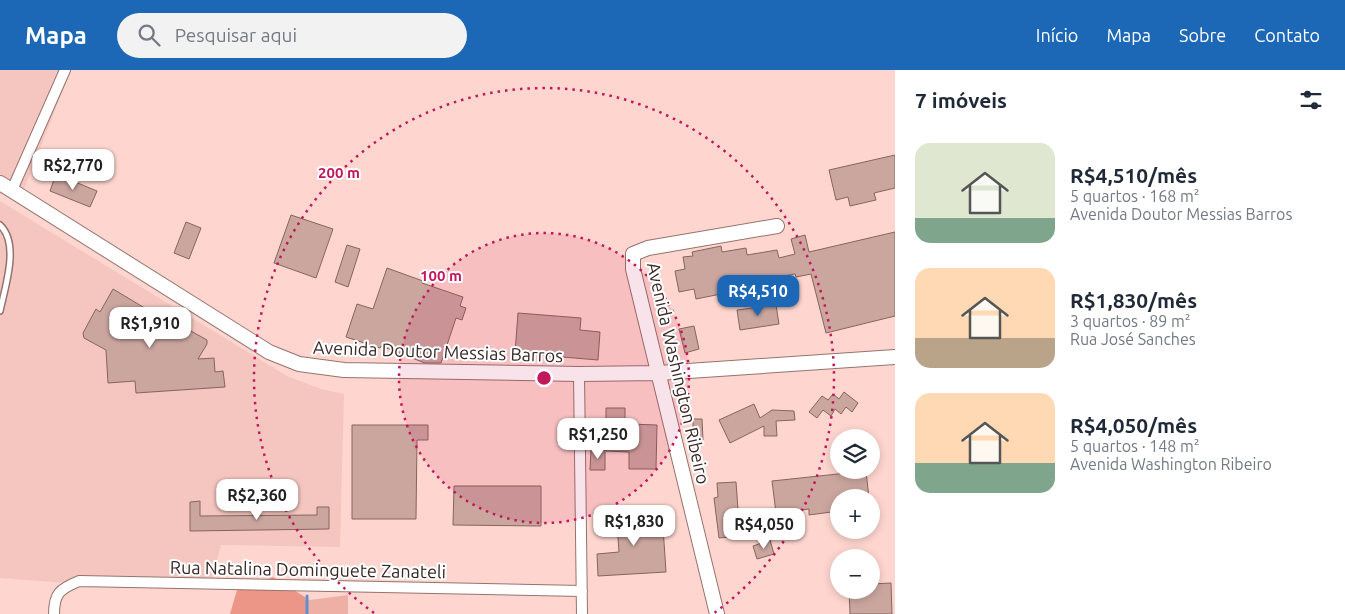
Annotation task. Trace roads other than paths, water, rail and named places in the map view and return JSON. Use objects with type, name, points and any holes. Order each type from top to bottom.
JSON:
[{"type":"street","points":[[6,186],[65,70]]},
{"type":"street","name":"Avenida Doutor Messias Barros","points":[[6,186],[269,352],[298,364],[344,370],[580,374],[659,373],[895,357]]},
{"type":"street","name":"Avenida Washington Ribeiro","points":[[717,614],[633,269],[633,254],[648,248],[777,226]]},
{"type":"street","points":[[580,374],[582,614]]},
{"type":"street","name":"Rua Natalina Dominguete Zanateli","points":[[54,614],[54,602],[60,590],[79,581],[582,591]]},
{"type":"lane","points":[[0,226],[6,231],[11,258],[0,311]]},
{"type":"waterway","points":[[307,596],[307,614]]}]
